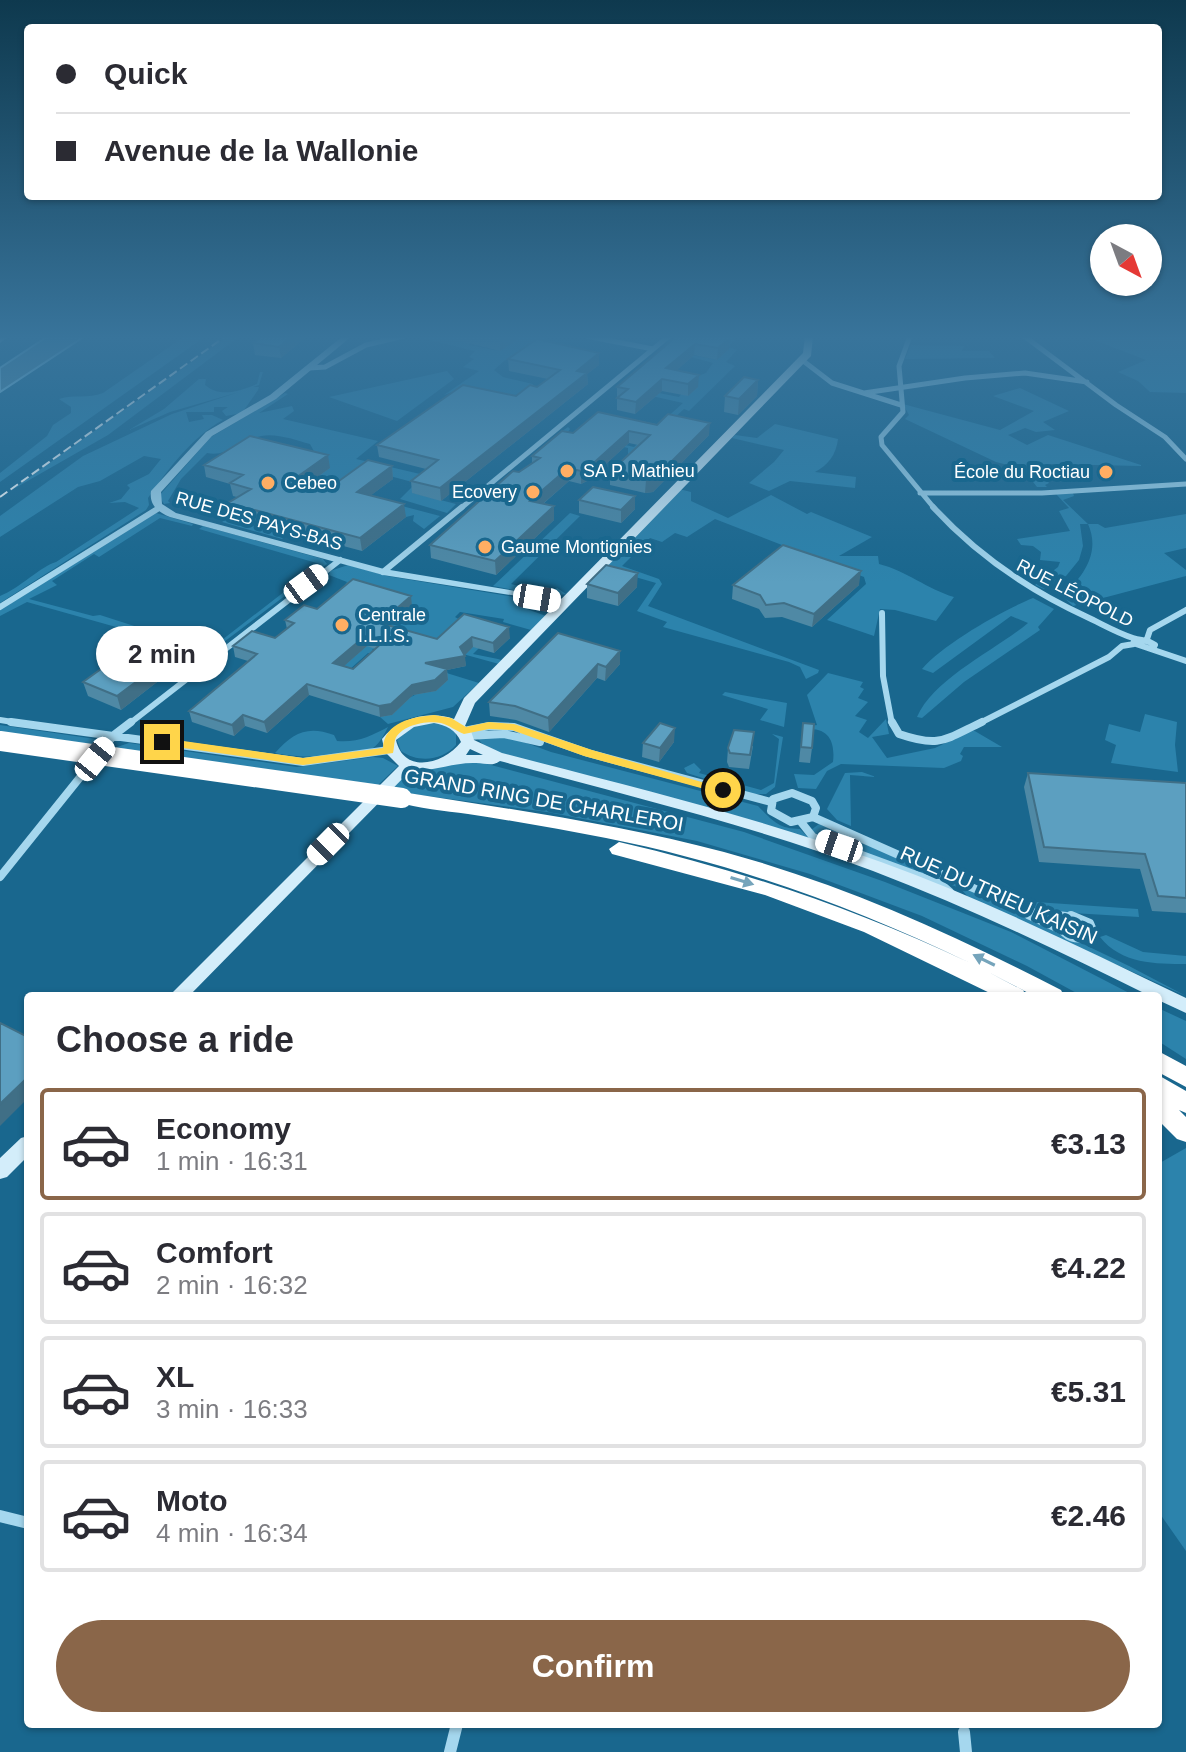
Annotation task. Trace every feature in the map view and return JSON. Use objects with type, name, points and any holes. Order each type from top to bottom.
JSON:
[{"type":"highway","name":"GRAND RING DE CHARLEROI","points":[[0,741],[650,841],[767,872],[847,900],[944,940],[1045,992]]},
{"type":"highway","name":"GRAND RING DE CHARLEROI","points":[[0,754],[399,804],[577,840],[714,873],[871,927],[1007,992]]},
{"type":"highway","points":[[1162,1059],[1186,1067]]},
{"type":"highway","points":[[1162,1061],[1186,1078]]},
{"type":"highway","points":[[1162,1087],[1186,1103]]},
{"type":"highway","points":[[1162,1102],[1186,1120]]},
{"type":"highway","points":[[1162,1109],[1186,1132]]},
{"type":"main road","points":[[469,701],[463,752],[451,761],[438,765],[408,765],[396,759],[389,750],[389,739],[399,728],[415,721],[434,719],[469,701],[745,418]]},
{"type":"main road","points":[[434,719],[464,734]]},
{"type":"main road","name":"RUE DU TRIEU KAISIN","points":[[464,734],[497,756],[765,829],[957,897],[1157,992]]},
{"type":"main road","name":"RUE DU TRIEU KAISIN","points":[[451,761],[474,758],[493,761],[815,852],[898,881],[1000,924],[1141,992]]},
{"type":"main road","points":[[182,992],[408,765]]},
{"type":"main road","name":"RUE DU TRIEU KAISIN","points":[[1162,995],[1186,1006]]},
{"type":"main road","points":[[1162,1003],[1186,1014]]},
{"type":"main road","points":[[0,1171],[24,1148]]},
{"type":"street","name":"RUE DES PAYS-BAS","points":[[238,418],[203,439],[156,491],[155,501],[159,508],[173,515],[383,572],[564,602]]},
{"type":"street","points":[[383,572],[570,418]]},
{"type":"street","name":"RUE LÉOPOLD","points":[[898,418],[881,437],[882,444],[920,493],[985,558],[1038,594],[1134,642],[1144,650],[1153,649],[1186,661]]},
{"type":"street","points":[[1138,418],[1165,437],[1186,459]]},
{"type":"street","points":[[920,493],[1042,493],[1186,484]]},
{"type":"street","points":[[0,607],[159,508]]},
{"type":"street","points":[[0,877],[114,735],[340,560]]},
{"type":"street","points":[[1147,639],[1150,630],[1186,610]]},
{"type":"street","points":[[882,613],[881,661],[894,728],[915,741],[940,742],[1134,642]]},
{"type":"street","name":"RUE LÉOPOLD","points":[[1134,642],[1147,639],[1155,645],[1153,649]]},
{"type":"street","points":[[0,720],[303,762],[389,750]]},
{"type":"street","points":[[464,734],[491,731],[510,733],[579,754],[588,753],[771,802],[784,794],[801,794],[816,806],[813,817]]},
{"type":"street","points":[[771,802],[771,811],[777,817],[801,822],[813,817],[1007,903],[1067,936],[1089,938],[1093,933],[1087,920],[1032,912],[1007,903]]},
{"type":"street","points":[[801,822],[813,837],[941,884],[957,897]]},
{"type":"street","points":[[1059,929],[1060,920],[1066,916]]},
{"type":"street","points":[[0,1516],[24,1522]]},
{"type":"street","points":[[450,1752],[456,1728]]},
{"type":"street","points":[[964,1732],[966,1752]]},
{"type":"shaded area","points":[[64,418],[91,418],[0,482],[0,473],[47,436],[53,425]]},
{"type":"shaded area","points":[[113,418],[131,418],[108,435],[10,491]]},
{"type":"shaded area","points":[[149,418],[157,418],[129,430]]},
{"type":"shaded area","points":[[164,418],[188,418],[189,422],[203,418],[223,420],[181,454],[148,498],[146,510],[0,603],[0,596],[139,508],[125,502],[109,503],[121,499],[130,488],[127,485],[149,474],[161,459],[144,456],[100,481],[78,487],[0,537],[0,516],[83,456]]},
{"type":"shaded area","points":[[243,418],[285,418],[378,441],[356,459],[433,477],[413,493],[456,504],[447,513],[400,499],[416,483],[386,475],[345,491],[440,516],[424,529],[413,521],[414,515],[406,517],[316,494],[268,528],[288,533],[282,539],[222,522],[316,455],[310,444],[267,435],[221,453],[207,453],[181,479],[168,501],[170,503],[164,504],[159,496],[211,437]]},
{"type":"shaded area","points":[[667,418],[674,418],[639,450],[637,456],[628,454],[628,448],[561,432],[568,427],[568,432],[634,447]]},
{"type":"shaded area","points":[[954,418],[1000,430],[1022,418],[1053,418],[1043,422],[1055,430],[1036,432],[1025,428],[1008,435],[1027,445],[1048,435],[1141,466],[1048,464],[1052,473],[1043,474],[1049,483],[1045,485],[1047,487],[1037,487],[1023,469],[996,462],[905,419]]},
{"type":"shaded area","points":[[775,424],[838,439],[831,459],[815,472],[856,477],[855,488],[790,481],[769,491],[749,483],[784,450],[732,438],[735,435],[757,438]]},
{"type":"shaded area","points":[[679,489],[691,492],[691,501],[728,518],[771,495],[807,514],[811,512],[872,537],[839,556],[878,556],[879,564],[954,597],[936,621],[880,609],[874,636],[827,620],[866,584],[864,577],[715,519],[687,537],[675,533],[662,542],[650,538],[622,566],[659,579],[662,584],[648,606],[819,670],[818,673],[806,679],[800,667],[789,662],[663,627],[667,622],[637,611],[656,583],[604,568]]},
{"type":"shaded area","points":[[1073,493],[1074,496],[1063,500],[1088,524],[1080,524],[1083,546],[1079,560],[1066,576],[1044,589],[1035,585],[1060,562],[1040,560],[1041,552],[1033,546],[1021,545],[1017,539],[1070,531],[1059,511],[1069,508],[1056,494]]},
{"type":"shaded area","points":[[156,513],[193,524],[160,518],[99,557],[94,554],[52,581],[57,585],[29,599],[93,616],[100,615],[209,650],[320,564],[199,529],[203,526],[323,559],[327,564],[200,660],[196,660],[205,652],[27,602],[0,616],[0,610]]},
{"type":"shaded area","points":[[570,513],[580,516],[511,584],[549,594],[557,588],[566,594],[549,597],[493,586]]},
{"type":"shaded area","points":[[1186,514],[1186,548],[1164,553],[1186,570],[1186,576],[1073,606],[1062,596],[1088,564],[1092,545],[1088,524],[1105,528]]},
{"type":"shaded area","points":[[348,565],[387,576],[544,602],[549,607],[545,610],[527,605],[524,608],[546,616],[531,630],[503,622],[504,619],[460,612],[455,617],[490,637],[473,654],[501,660],[499,664],[390,634],[372,650],[479,683],[453,707],[388,724],[380,717],[413,696],[439,687],[447,680],[368,653],[349,670],[282,645],[399,602],[344,586],[347,582],[329,575],[330,571]]},
{"type":"shaded area","points":[[1033,598],[1054,609],[1038,627],[1040,630],[964,682],[922,718],[917,717],[925,703],[951,677],[1028,623],[1011,616],[933,673],[922,669],[944,649],[974,629]]},
{"type":"shaded area","points":[[828,673],[863,682],[860,687],[864,689],[858,698],[868,702],[855,716],[867,720],[859,732],[868,738],[886,719],[889,734],[872,737],[887,758],[935,748],[973,730],[1002,747],[964,747],[960,754],[963,756],[961,761],[944,768],[841,764],[827,771],[816,789],[798,788],[794,774],[814,775],[833,762],[830,739],[823,732],[810,729],[810,726],[817,725],[807,695]]},
{"type":"shaded area","points":[[725,692],[787,703],[784,727],[760,720],[768,709],[722,695]]},
{"type":"shaded area","points":[[1145,714],[1177,722],[1175,745],[1178,772],[1111,763],[1116,745],[1105,740],[1109,724],[1140,732]]},
{"type":"shaded area","points":[[434,722],[444,724],[456,733],[456,745],[437,757],[422,759],[401,751],[397,740],[405,729]]},
{"type":"shaded area","points":[[0,725],[95,739],[98,745],[0,732]]},
{"type":"shaded area","points":[[388,727],[373,748],[353,755],[310,757],[275,753],[294,736],[308,731],[334,735],[337,741],[351,741]]},
{"type":"shaded area","points":[[485,734],[521,741],[551,752],[758,806],[776,823],[800,829],[809,838],[488,750],[478,739]]},
{"type":"shaded area","points":[[772,734],[783,737],[775,787],[766,794],[752,794],[687,773],[684,768],[694,763],[701,770],[699,773],[761,790],[774,783],[779,739]]},
{"type":"shaded area","points":[[129,743],[297,767],[373,757],[383,758],[398,766],[378,785],[114,748]]},
{"type":"shaded area","points":[[472,760],[744,832],[885,882],[1011,932],[1127,992],[1075,992],[922,916],[810,874],[697,841],[547,812],[405,793],[406,789],[391,787],[408,773]]},
{"type":"shaded area","points":[[862,772],[876,777],[850,775],[851,826],[837,820],[827,809],[845,773]]},
{"type":"shaded area","points":[[819,824],[958,884],[1186,996],[969,898],[960,888],[817,836],[811,830]]},
{"type":"shaded area","points":[[1036,902],[1138,909],[1139,917],[1039,911],[1033,907]]},
{"type":"shaded area","points":[[1106,935],[1143,952],[1186,956],[1186,964],[1140,961],[1108,946],[1100,937]]},
{"type":"shaded area","points":[[1162,1010],[1186,1021],[1186,1059],[1162,1044]]},
{"type":"shaded area","points":[[1186,1148],[1186,1551],[1162,1517],[1162,1162]]},
{"type":"building","points":[[416,418],[530,418],[440,488],[411,481],[438,460],[377,445]]},
{"type":"building","points":[[591,418],[624,418],[657,425],[664,418],[686,418],[710,423],[654,479],[610,472],[650,435],[629,431],[587,469],[568,468],[530,501],[554,506],[495,561],[430,545],[513,471],[519,472],[540,458],[532,456],[562,431],[573,433]]},
{"type":"building","points":[[250,436],[328,455],[297,477],[332,486],[368,460],[392,466],[357,492],[404,504],[360,538],[228,503],[251,489],[230,483],[243,475],[204,465]]},
{"type":"building","points":[[593,487],[635,496],[621,510],[579,500]]},
{"type":"building","points":[[783,545],[861,571],[814,614],[784,603],[766,605],[760,595],[733,585]]},
{"type":"building","points":[[606,565],[638,573],[618,593],[587,584]]},
{"type":"building","points":[[353,579],[411,596],[380,623],[437,639],[464,614],[509,627],[493,643],[472,637],[460,647],[465,656],[425,663],[447,669],[435,680],[412,685],[391,704],[379,706],[307,684],[264,722],[243,715],[232,725],[189,711],[257,654],[233,646],[252,631],[275,638],[294,623],[285,620],[304,605],[317,609]],"holes":[[[365,636],[384,641],[353,669],[333,663]]]},
{"type":"building","points":[[558,633],[620,651],[606,667],[598,664],[548,718],[515,706],[489,702]]},
{"type":"building","points":[[141,640],[176,652],[117,696],[83,682]]},
{"type":"building","points":[[660,723],[675,728],[660,748],[643,743]]},
{"type":"building","points":[[803,723],[814,724],[812,748],[801,747]]},
{"type":"building","points":[[734,730],[754,732],[750,755],[730,753],[728,748]]},
{"type":"building","points":[[1028,773],[1186,783],[1186,898],[1158,896],[1145,854],[1044,847]]},
{"type":"building","points":[[0,1023],[24,1035],[24,1081],[0,1104]]},
{"type":"railway","points":[[0,497],[111,418]]},
{"type":"place","name":"SA P. Mathieu","points":[[567,471]]},
{"type":"place","name":"École du Roctiau","points":[[1106,472]]},
{"type":"place","name":"Cebeo","points":[[268,483]]},
{"type":"place","name":"Ecovery","points":[[533,492]]},
{"type":"place","name":"Gaume Montignies","points":[[485,547]]},
{"type":"place","name":"Centrale I.L.I.S.","points":[[342,625]]},
{"type":"route","points":[[162,742],[303,762],[389,750],[389,739],[399,728],[415,721],[434,719],[447,721],[464,731],[489,726],[514,727],[588,753],[723,790]]}]
